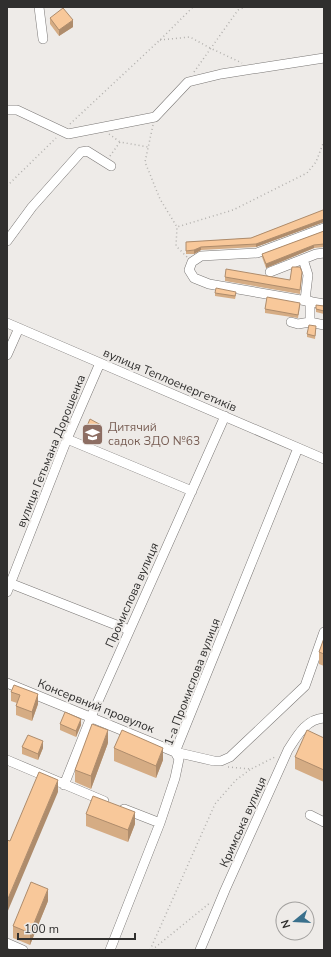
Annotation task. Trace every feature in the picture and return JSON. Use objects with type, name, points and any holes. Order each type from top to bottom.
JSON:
[{"type":"street","points":[[39,7],[43,39]]},
{"type":"street","points":[[7,110],[17,110],[68,134],[155,117],[188,82],[221,74],[324,58]]},
{"type":"street","points":[[7,242],[15,228],[32,207],[81,152],[87,151],[108,164]]},
{"type":"street","points":[[324,228],[257,253],[201,256],[192,262],[189,270],[194,278],[209,284],[324,304]]},
{"type":"street","points":[[270,272],[316,254],[324,253]]},
{"type":"street","points":[[303,259],[308,275],[307,301],[310,322]]},
{"type":"street","points":[[291,322],[298,324],[310,322],[324,325]]},
{"type":"street","name":"вулиця Теплоенергетиків","points":[[7,323],[324,459]]},
{"type":"street","points":[[7,356],[19,328]]},
{"type":"street","name":"вулиця Гетьмана Дорошенка","points":[[8,586],[67,439],[100,363]]},
{"type":"street","name":"Промислова вулиця","points":[[64,785],[91,717],[225,416]]},
{"type":"street","points":[[67,439],[192,491]]},
{"type":"street","name":"1-а Промислова вулиця","points":[[110,950],[160,823],[178,767],[179,759],[175,752],[298,448]]},
{"type":"street","points":[[8,586],[130,630]]},
{"type":"street","points":[[214,761],[221,761],[230,756],[304,686],[324,632]]},
{"type":"street","name":"Консервний провулок","points":[[7,683],[175,752],[214,761]]},
{"type":"street","name":"Кримська вулиця","points":[[200,950],[225,890],[288,750],[299,733],[309,722],[324,718]]},
{"type":"street","points":[[7,760],[64,785],[160,823]]},
{"type":"street","points":[[310,815],[324,822]]},
{"type":"street","points":[[7,943],[22,950]]},
{"type":"path","points":[[7,186],[194,7]]},
{"type":"path","points":[[188,82],[210,48],[238,10],[245,7]]},
{"type":"path","points":[[160,40],[190,37],[243,63]]},
{"type":"path","points":[[155,117],[145,162],[160,199],[177,227],[176,246],[192,262]]},
{"type":"path","points":[[177,227],[233,210],[307,173],[316,162],[324,141]]},
{"type":"path","points":[[108,164],[120,142],[148,147]]},
{"type":"path","points":[[151,950],[215,804],[236,780],[251,769],[276,756]]},
{"type":"path","points":[[214,761],[231,768],[251,769]]},
{"type":"path","points":[[151,950],[213,900]]},
{"type":"building","points":[[63,8],[73,20],[59,30],[50,18]]},
{"type":"building","points":[[323,210],[324,219],[256,244],[201,247],[186,251],[186,242],[251,238]]},
{"type":"building","points":[[324,231],[324,244],[314,245],[266,264],[262,254]]},
{"type":"building","points":[[292,267],[300,267],[302,272],[300,290],[225,277],[226,269],[290,280]]},
{"type":"building","points":[[216,288],[236,292],[235,296],[215,293]]},
{"type":"building","points":[[267,297],[300,303],[298,315],[265,309]]},
{"type":"building","points":[[316,305],[324,306],[324,311],[316,309]]},
{"type":"building","points":[[309,325],[316,326],[315,336],[307,334]]},
{"type":"building","points":[[90,419],[101,425],[95,438],[84,433]]},
{"type":"building","points":[[324,638],[324,654],[319,652]]},
{"type":"building","points":[[14,685],[38,694],[32,712],[16,706],[20,695],[11,692]]},
{"type":"building","points":[[65,712],[81,719],[76,731],[60,724]]},
{"type":"building","points":[[92,724],[108,730],[91,776],[75,770]]},
{"type":"building","points":[[122,730],[163,748],[156,766],[114,748]]},
{"type":"building","points":[[307,730],[324,738],[324,770],[295,757]]},
{"type":"building","points":[[28,735],[43,741],[38,754],[22,747]]},
{"type":"building","points":[[39,772],[58,780],[7,901],[7,840],[10,841]]},
{"type":"building","points":[[93,796],[135,812],[128,830],[86,814]]},
{"type":"building","points":[[31,882],[48,889],[30,933],[13,926]]},
{"type":"place","name":"Дитячий садок ЗДО №63","points":[[92,434]]}]
